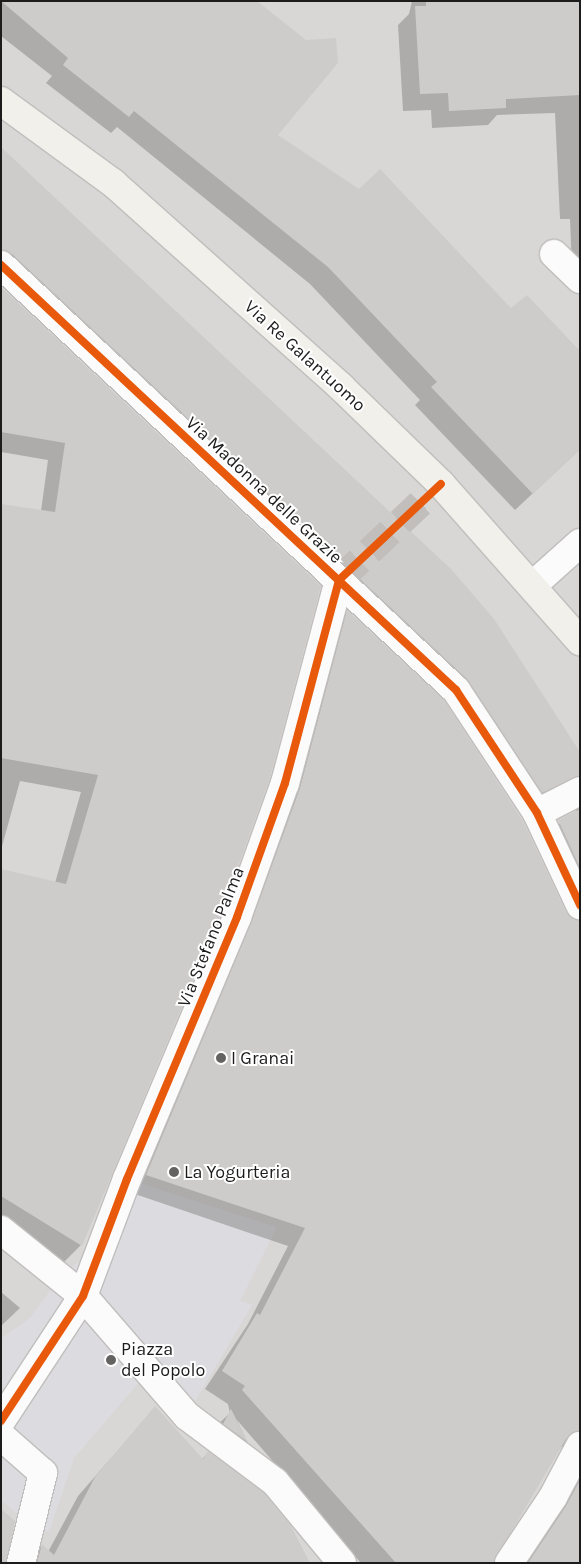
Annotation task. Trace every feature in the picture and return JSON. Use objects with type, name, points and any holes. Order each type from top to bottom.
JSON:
[{"type":"street","name":"Via Re Galantuomo","points":[[1,100],[113,183],[341,387],[441,484],[533,585],[580,641]]},
{"type":"street","points":[[554,254],[580,280]]},
{"type":"street","name":"Via Madonna delle Grazie","points":[[1,265],[456,690],[537,813],[580,905]]},
{"type":"street","points":[[533,585],[580,543]]},
{"type":"street","name":"Via Stefano Palma","points":[[1,1421],[84,1296],[127,1179],[238,917],[285,783],[339,580]]},
{"type":"street","points":[[537,813],[580,792]]},
{"type":"street","points":[[1,1230],[84,1296],[187,1416],[275,1482],[342,1563]]},
{"type":"street","points":[[1,1436],[43,1473],[21,1563]]},
{"type":"street","points":[[509,1563],[553,1497],[580,1446]]},
{"type":"shaded area","points":[[1,1],[580,1],[580,1563],[1,1563]]},
{"type":"shaded area","name":"Piazza del Popolo","points":[[127,1179],[277,1227],[240,1301],[252,1305],[180,1427],[140,1381],[74,1458],[49,1532],[28,1523],[1,1500],[1,1338],[30,1318],[61,1276],[86,1256]]},
{"type":"building","points":[[1,1],[257,1],[306,40],[336,38],[338,63],[278,135],[359,189],[380,169],[511,308],[527,295],[580,351],[580,450],[533,494],[431,387],[437,382],[328,267],[134,111],[129,117],[63,65],[68,58]]},
{"type":"building","points":[[426,1],[580,1],[580,95],[506,99],[506,108],[449,111],[448,93],[420,94],[415,6],[426,6]]},
{"type":"building","points":[[1,147],[452,570],[494,619],[580,752],[580,776],[542,793],[467,679],[12,254],[1,250]]},
{"type":"building","points":[[1,287],[321,586],[270,778],[222,911],[82,1246],[1,1196],[1,869],[66,884],[98,775],[1,758],[1,504],[55,512],[65,443],[1,432]]},
{"type":"building","points":[[347,610],[444,700],[523,821],[566,912],[580,920],[580,1430],[566,1439],[493,1563],[396,1563],[242,1390],[245,1386],[222,1371],[257,1313],[260,1315],[305,1228],[146,1175],[251,923],[300,788]]},
{"type":"building","points":[[580,809],[580,868],[558,820]]},
{"type":"building","points":[[155,1406],[203,1459],[208,1451],[264,1493],[291,1526],[310,1563],[37,1563],[42,1544],[54,1555],[95,1477]]},
{"type":"building","points":[[231,1409],[248,1442],[223,1424]]},
{"type":"building","points":[[580,1480],[580,1563],[528,1563],[566,1506]]},
{"type":"building","points":[[1,1509],[15,1521],[6,1563],[1,1563]]},
{"type":"tunnel","points":[[339,580],[441,484]]},
{"type":"cycle path","points":[[1,265],[456,690],[537,813],[580,905]]},
{"type":"cycle path","points":[[1,1421],[83,1296],[127,1179],[237,917],[285,783],[339,580],[441,484]]},
{"type":"place","name":"I Granai","points":[[221,1058]]},
{"type":"place","name":"La Yogurteria","points":[[174,1172]]},
{"type":"place","name":"Piazza del Popolo","points":[[111,1360]]}]
